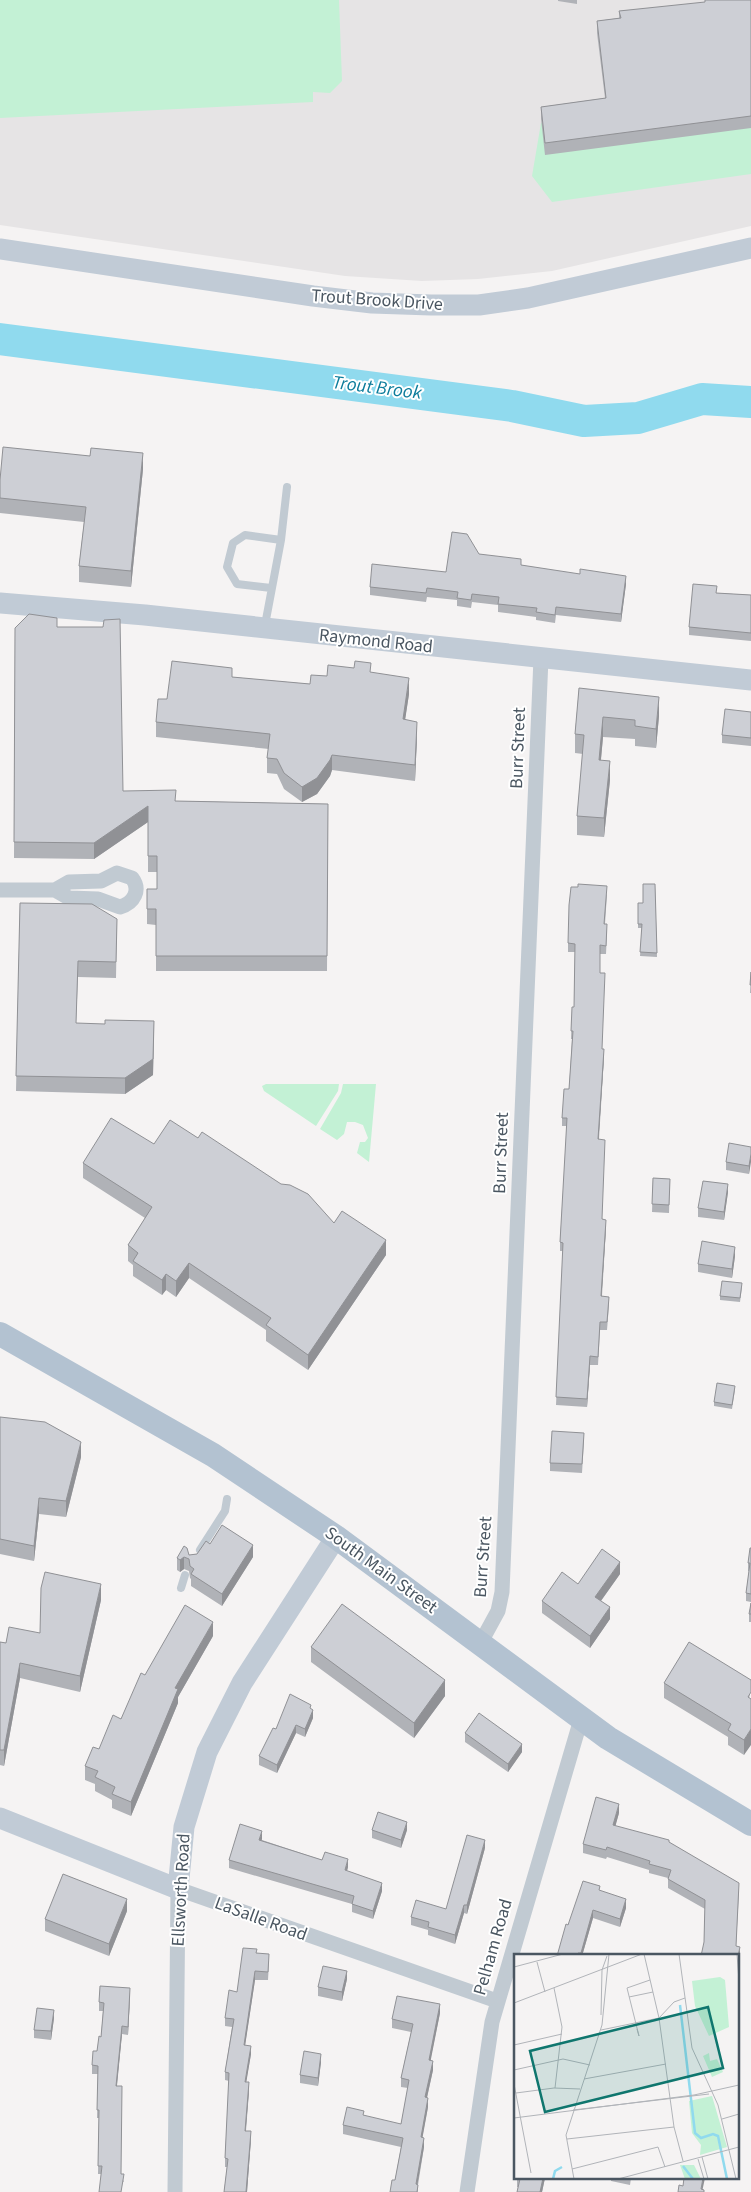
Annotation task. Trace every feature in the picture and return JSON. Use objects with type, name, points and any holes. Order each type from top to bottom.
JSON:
[{"type":"main road","name":"South Main Street","points":[[0,1334],[179,1434],[336,1536],[581,1719],[630,1753],[751,1824]]},
{"type":"street","name":"Trout Brook Drive","points":[[0,249],[313,296],[372,302],[479,305],[528,298],[751,248]]},
{"type":"street","name":"Raymond Road","points":[[0,603],[144,615],[751,680]]},
{"type":"street","name":"Burr Street","points":[[480,1644],[498,1611],[502,1592],[541,658]]},
{"type":"street","points":[[0,890],[55,890],[69,882],[100,881],[117,873],[132,878],[136,888],[135,895],[130,902],[120,907],[98,899],[69,898],[55,890]]},
{"type":"street","name":"Ellsworth Road","points":[[175,2192],[178,1889],[184,1827],[207,1752],[223,1716],[336,1536]]},
{"type":"street","name":"Pelham Road","points":[[467,2192],[492,2022],[497,2001],[581,1719]]},
{"type":"street","name":"LaSalle Road","points":[[0,1818],[178,1889],[497,2001]]},
{"type":"lane","points":[[264,628],[280,540],[287,487]]},
{"type":"lane","points":[[271,588],[237,584],[227,567],[233,543],[245,536],[280,540]]},
{"type":"lane","points":[[195,1558],[225,1510],[227,1499]]},
{"type":"lane","points":[[181,1588],[185,1575]]},
{"type":"shaded area","points":[[0,0],[751,0],[751,226],[552,271],[478,279],[422,281],[345,276],[0,225]]},
{"type":"green space","points":[[0,0],[339,0],[342,81],[330,93],[313,92],[313,102],[0,118]]},
{"type":"green space","points":[[751,28],[751,174],[552,202],[532,176],[541,123],[641,140]]},
{"type":"green space","points":[[266,1084],[339,1084],[338,1091],[316,1126],[264,1091],[262,1086]]},
{"type":"green space","points":[[343,1084],[376,1084],[369,1162],[357,1153],[360,1142],[365,1142],[368,1138],[363,1125],[347,1122],[344,1134],[337,1140],[320,1129],[341,1093]]},
{"type":"building","points":[[705,0],[751,0],[751,116],[545,143],[541,107],[606,98],[597,21],[621,18],[619,11],[705,2]]},
{"type":"building","points":[[3,447],[90,456],[91,448],[143,453],[131,571],[79,566],[86,507],[0,498]]},
{"type":"building","points":[[452,532],[467,534],[479,554],[521,559],[521,565],[580,574],[580,569],[626,576],[621,614],[556,607],[555,615],[536,612],[537,608],[498,604],[499,597],[472,594],[471,600],[457,598],[458,592],[427,588],[426,593],[370,587],[372,564],[446,572]]},
{"type":"building","points":[[693,584],[717,586],[716,593],[751,595],[751,633],[689,627]]},
{"type":"building","points":[[29,614],[57,618],[57,627],[103,627],[104,620],[120,619],[123,791],[176,790],[175,801],[328,804],[327,956],[156,956],[156,909],[147,909],[147,889],[157,889],[157,856],[148,856],[148,806],[94,843],[14,842],[15,628]]},
{"type":"building","points":[[172,661],[232,668],[232,677],[310,684],[311,675],[327,676],[328,665],[354,668],[355,661],[371,663],[370,672],[409,678],[403,719],[417,722],[415,765],[332,755],[317,778],[302,787],[284,773],[277,759],[267,758],[270,734],[156,722],[158,699],[167,699]]},
{"type":"building","points":[[579,688],[659,697],[656,729],[635,726],[635,720],[603,717],[599,760],[610,761],[604,818],[577,816],[584,735],[575,734]]},
{"type":"building","points":[[725,709],[751,712],[751,738],[722,735]]},
{"type":"building","points":[[578,884],[607,886],[604,924],[607,924],[606,946],[600,945],[600,973],[605,973],[602,1049],[604,1049],[598,1139],[605,1140],[602,1219],[606,1220],[601,1296],[609,1297],[607,1322],[600,1322],[598,1357],[590,1356],[587,1399],[556,1397],[563,1243],[560,1242],[567,1118],[562,1118],[564,1089],[569,1089],[573,1031],[571,1031],[572,1007],[574,1007],[575,944],[568,943],[569,905],[571,887],[578,887]]},
{"type":"building","points":[[643,884],[655,884],[657,953],[640,952],[642,924],[638,924],[638,903],[643,903]]},
{"type":"building","points":[[20,903],[92,904],[117,919],[116,962],[78,961],[76,1023],[105,1024],[105,1020],[154,1021],[153,1059],[125,1078],[16,1076]]},
{"type":"building","points":[[111,1118],[154,1144],[170,1120],[198,1138],[202,1132],[281,1184],[290,1185],[308,1194],[334,1223],[342,1211],[386,1240],[308,1355],[266,1325],[271,1318],[189,1263],[176,1281],[166,1274],[162,1280],[133,1261],[138,1253],[128,1245],[152,1207],[83,1163]]},
{"type":"building","points":[[729,1143],[751,1147],[749,1166],[726,1162]]},
{"type":"building","points":[[653,1178],[670,1179],[669,1205],[652,1204]]},
{"type":"building","points":[[703,1181],[728,1184],[724,1212],[698,1208]]},
{"type":"building","points":[[702,1241],[735,1247],[732,1269],[698,1264]]},
{"type":"building","points":[[722,1281],[742,1283],[740,1298],[720,1296]]},
{"type":"building","points":[[717,1383],[735,1386],[732,1405],[714,1402]]},
{"type":"building","points":[[0,1417],[45,1422],[81,1442],[66,1501],[39,1498],[34,1546],[0,1539]]},
{"type":"building","points":[[552,1431],[584,1433],[582,1464],[550,1463]]},
{"type":"building","points":[[222,1525],[253,1545],[222,1594],[191,1574],[194,1569],[190,1566],[189,1559],[184,1557],[180,1560],[177,1558],[184,1546],[187,1548],[189,1555],[197,1554],[206,1541],[210,1544]]},
{"type":"building","points":[[751,1548],[751,1594],[746,1593]]},
{"type":"building","points":[[602,1549],[620,1562],[595,1597],[610,1607],[590,1636],[542,1601],[562,1572],[578,1584]]},
{"type":"building","points":[[45,1572],[101,1584],[80,1676],[20,1663],[4,1750],[0,1750],[0,1642],[6,1643],[9,1627],[40,1633],[41,1588]]},
{"type":"building","points":[[342,1604],[445,1680],[414,1723],[311,1647]]},
{"type":"building","points":[[185,1605],[213,1622],[175,1688],[178,1689],[131,1802],[112,1794],[115,1787],[95,1777],[98,1771],[85,1766],[93,1747],[99,1749],[113,1715],[121,1719],[141,1673],[145,1675]]},
{"type":"building","points":[[689,1642],[751,1680],[751,1692],[748,1697],[751,1699],[751,1729],[744,1740],[728,1730],[731,1724],[664,1683]]},
{"type":"building","points":[[290,1694],[311,1705],[310,1708],[313,1710],[305,1729],[296,1725],[277,1765],[259,1756],[273,1728],[276,1729]]},
{"type":"building","points":[[479,1713],[522,1744],[508,1764],[465,1733]]},
{"type":"building","points":[[596,1797],[619,1804],[613,1825],[669,1840],[669,1842],[739,1883],[736,1946],[740,1947],[738,1956],[738,1954],[701,1954],[704,1942],[705,1900],[668,1879],[671,1870],[649,1864],[650,1861],[607,1847],[606,1850],[583,1844]]},
{"type":"building","points":[[378,1812],[407,1822],[401,1840],[372,1830]]},
{"type":"building","points":[[240,1824],[262,1831],[259,1840],[322,1860],[325,1852],[348,1859],[345,1870],[382,1883],[373,1911],[352,1904],[354,1896],[229,1860]]},
{"type":"building","points":[[467,1835],[485,1840],[467,1905],[464,1905],[455,1935],[428,1927],[429,1922],[411,1917],[416,1900],[446,1909]]},
{"type":"building","points":[[63,1874],[127,1899],[109,1944],[45,1919]]},
{"type":"building","points":[[583,1881],[600,1886],[599,1890],[626,1899],[620,1919],[593,1910],[581,1953],[558,1954],[566,1924],[568,1925]]},
{"type":"building","points":[[243,1948],[257,1949],[256,1953],[269,1954],[268,1972],[255,1971],[244,2045],[251,2046],[245,2082],[249,2082],[245,2131],[251,2131],[246,2192],[224,2192],[228,2159],[225,2158],[229,2073],[225,2072],[234,2019],[225,2018],[229,1990],[237,1992]]},
{"type":"building","points":[[323,1966],[347,1971],[342,1992],[318,1987]]},
{"type":"building","points":[[100,1986],[130,1988],[128,2027],[122,2026],[116,2086],[122,2086],[121,2174],[124,2174],[121,2192],[99,2192],[102,2166],[98,2166],[98,2066],[92,2065],[93,2051],[97,2051],[99,2036],[101,2037],[104,2003],[99,2002]]},
{"type":"building","points":[[397,1996],[440,2004],[429,2060],[433,2061],[425,2097],[428,2098],[421,2137],[424,2138],[416,2184],[418,2185],[417,2192],[390,2192],[392,2180],[395,2180],[403,2138],[343,2125],[347,2107],[364,2111],[363,2115],[401,2124],[409,2080],[401,2078],[413,2024],[392,2019]]},
{"type":"building","points":[[37,2008],[54,2010],[51,2031],[34,2030]]},
{"type":"building","points":[[304,2051],[321,2054],[318,2078],[300,2075]]},
{"type":"building","points":[[520,2180],[543,2180],[540,2192],[517,2192]]},
{"type":"building","points":[[684,2180],[703,2180],[701,2189],[704,2192],[678,2192],[679,2185],[683,2186]]},
{"type":"waterway","name":"Trout Brook","points":[[0,339],[512,406],[584,421],[638,418],[702,399],[751,402]]}]
